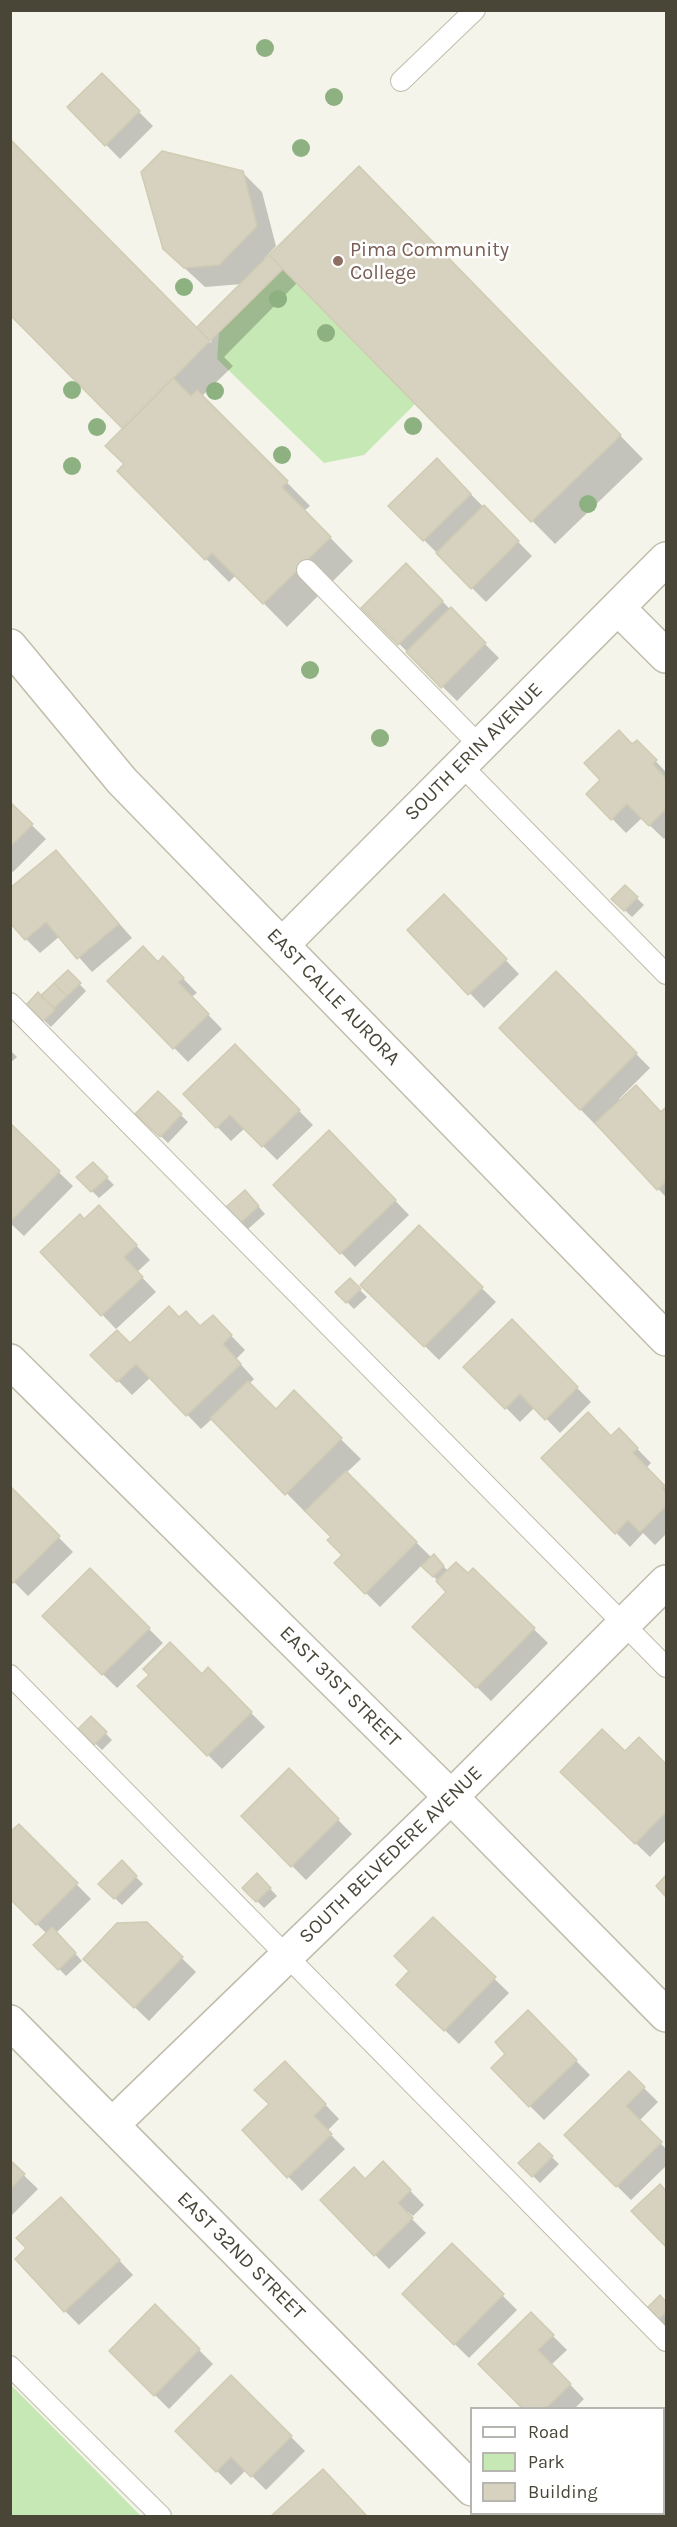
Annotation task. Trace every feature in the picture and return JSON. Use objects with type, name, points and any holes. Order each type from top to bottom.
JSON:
[{"type":"street","name":"SOUTH ERIN AVENUE","points":[[282,945],[666,559]]},
{"type":"street","points":[[618,608],[666,656]]},
{"type":"street","name":"EAST CALLE AURORA","points":[[10,646],[122,781],[666,1340]]},
{"type":"street","name":"EAST 31ST STREET","points":[[10,1361],[451,1797],[666,2015]]},
{"type":"street","name":"SOUTH BELVEDERE AVENUE","points":[[112,2125],[451,1797],[666,1582]]},
{"type":"street","name":"EAST 32ND STREET","points":[[10,2022],[470,2488]]},
{"type":"lane","points":[[401,81],[475,10]]},
{"type":"lane","points":[[307,570],[666,974]]},
{"type":"lane","points":[[10,1003],[666,1667]]},
{"type":"lane","points":[[10,1676],[666,2341]]},
{"type":"lane","points":[[10,2366],[161,2517]]},
{"type":"green space","points":[[283,269],[416,403],[364,455],[324,463],[217,359],[219,333]]},
{"type":"green space","points":[[11,2385],[141,2516],[11,2516]]},
{"type":"building","points":[[102,73],[140,111],[105,146],[67,107]]},
{"type":"building","points":[[10,139],[210,341],[123,429],[10,315]]},
{"type":"building","points":[[162,151],[243,171],[257,226],[219,265],[184,268],[163,249],[141,172]]},
{"type":"building","points":[[359,166],[621,435],[531,522],[269,255]]},
{"type":"building","points":[[269,255],[283,269],[210,341],[197,327]]},
{"type":"building","points":[[173,378],[191,396],[197,390],[288,481],[282,487],[331,537],[263,604],[212,553],[205,560],[117,471],[124,464],[105,446]]},
{"type":"building","points":[[437,458],[471,494],[423,541],[388,506]]},
{"type":"building","points":[[484,505],[519,541],[471,589],[436,553]]},
{"type":"building","points":[[406,563],[443,601],[398,645],[361,608]]},
{"type":"building","points":[[451,607],[486,643],[441,688],[406,652]]},
{"type":"building","points":[[619,730],[632,744],[637,740],[657,760],[653,764],[666,779],[666,809],[649,826],[627,804],[611,820],[586,794],[600,780],[584,763]]},
{"type":"building","points":[[10,802],[33,824],[10,847]]},
{"type":"building","points":[[56,850],[119,924],[77,959],[46,922],[25,940],[10,923],[10,888]]},
{"type":"building","points":[[625,885],[638,897],[624,911],[611,899]]},
{"type":"building","points":[[444,894],[507,959],[468,995],[407,930]]},
{"type":"building","points":[[143,946],[158,962],[163,956],[184,978],[178,982],[209,1014],[173,1049],[107,981]]},
{"type":"building","points":[[68,970],[81,983],[67,996],[54,983]]},
{"type":"building","points":[[556,971],[637,1053],[580,1110],[499,1028]]},
{"type":"building","points":[[54,983],[67,996],[54,1008],[41,996]]},
{"type":"building","points":[[38,992],[55,1010],[43,1021],[26,1005]]},
{"type":"building","points":[[235,1044],[300,1110],[262,1147],[230,1115],[216,1128],[183,1094]]},
{"type":"building","points":[[636,1085],[661,1112],[666,1107],[666,1181],[657,1190],[595,1123]]},
{"type":"building","points":[[158,1091],[182,1114],[160,1137],[135,1114]]},
{"type":"building","points":[[10,1123],[60,1171],[10,1222]]},
{"type":"building","points":[[329,1130],[396,1200],[340,1254],[273,1185]]},
{"type":"building","points":[[93,1162],[108,1177],[91,1192],[76,1177]]},
{"type":"building","points":[[245,1190],[259,1206],[240,1223],[226,1207]]},
{"type":"building","points":[[99,1205],[137,1245],[124,1257],[143,1277],[101,1316],[40,1252],[80,1214],[84,1219]]},
{"type":"building","points":[[419,1225],[483,1287],[424,1347],[360,1285]]},
{"type":"building","points":[[350,1278],[361,1289],[346,1303],[335,1292]]},
{"type":"building","points":[[169,1306],[179,1317],[186,1311],[200,1326],[213,1315],[232,1335],[223,1344],[241,1364],[186,1416],[136,1364],[117,1382],[90,1355],[117,1330],[130,1343]]},
{"type":"building","points":[[512,1319],[578,1387],[545,1420],[520,1394],[505,1409],[463,1367]]},
{"type":"building","points":[[248,1381],[276,1409],[294,1390],[342,1438],[285,1495],[210,1418]]},
{"type":"building","points":[[588,1412],[611,1436],[619,1428],[638,1448],[633,1453],[665,1486],[662,1488],[666,1493],[666,1506],[640,1532],[628,1520],[615,1534],[541,1458]]},
{"type":"building","points":[[346,1471],[417,1542],[365,1594],[334,1563],[342,1555],[327,1540],[331,1537],[305,1511]]},
{"type":"building","points":[[10,1486],[60,1536],[13,1583],[10,1580]]},
{"type":"building","points":[[434,1554],[444,1566],[433,1577],[421,1566]]},
{"type":"building","points":[[456,1562],[468,1573],[473,1568],[535,1628],[476,1688],[412,1627],[446,1592],[436,1581]]},
{"type":"building","points":[[90,1568],[150,1628],[102,1675],[42,1616]]},
{"type":"building","points":[[170,1642],[202,1674],[208,1667],[252,1712],[207,1756],[137,1686],[149,1675],[143,1669]]},
{"type":"building","points":[[91,1716],[107,1732],[94,1745],[78,1729]]},
{"type":"building","points":[[602,1729],[625,1751],[639,1737],[666,1764],[666,1812],[635,1844],[560,1772]]},
{"type":"building","points":[[289,1768],[339,1819],[291,1867],[241,1816]]},
{"type":"building","points":[[19,1824],[78,1883],[36,1925],[10,1899],[10,1829],[12,1830]]},
{"type":"building","points":[[122,1860],[137,1876],[114,1899],[98,1884]]},
{"type":"building","points":[[257,1873],[271,1888],[256,1902],[242,1888]]},
{"type":"building","points":[[666,1875],[666,1897],[656,1886]]},
{"type":"building","points":[[433,1917],[496,1977],[444,2031],[396,1985],[409,1971],[394,1956]]},
{"type":"building","points":[[147,1922],[183,1957],[134,2008],[83,1959],[117,1923]]},
{"type":"building","points":[[52,1927],[76,1953],[58,1970],[33,1945]]},
{"type":"building","points":[[528,2010],[577,2060],[529,2107],[491,2068],[505,2054],[495,2042]]},
{"type":"building","points":[[285,2061],[326,2104],[314,2116],[332,2134],[287,2178],[242,2130],[269,2104],[254,2090]]},
{"type":"building","points":[[629,2071],[645,2087],[626,2106],[662,2142],[616,2187],[564,2135]]},
{"type":"building","points":[[539,2143],[553,2156],[532,2177],[518,2163]]},
{"type":"building","points":[[10,2160],[25,2174],[10,2189]]},
{"type":"building","points":[[383,2161],[411,2190],[398,2203],[413,2218],[374,2256],[320,2200],[354,2167],[365,2179]]},
{"type":"building","points":[[660,2184],[666,2191],[666,2247],[631,2211]]},
{"type":"building","points":[[61,2197],[120,2260],[64,2312],[15,2259],[26,2248],[16,2238]]},
{"type":"building","points":[[452,2243],[504,2294],[454,2345],[402,2294]]},
{"type":"building","points":[[660,2295],[666,2302],[666,2312],[658,2320],[647,2308]]},
{"type":"building","points":[[155,2304],[200,2349],[154,2396],[109,2351]]},
{"type":"building","points":[[531,2312],[554,2335],[538,2350],[571,2384],[547,2407],[521,2407],[478,2364]]},
{"type":"building","points":[[231,2375],[292,2436],[251,2477],[231,2457],[216,2472],[175,2431]]},
{"type":"building","points":[[323,2469],[367,2516],[271,2516]]},
{"type":"place","name":"Pima Community College","points":[[338,261]]}]
